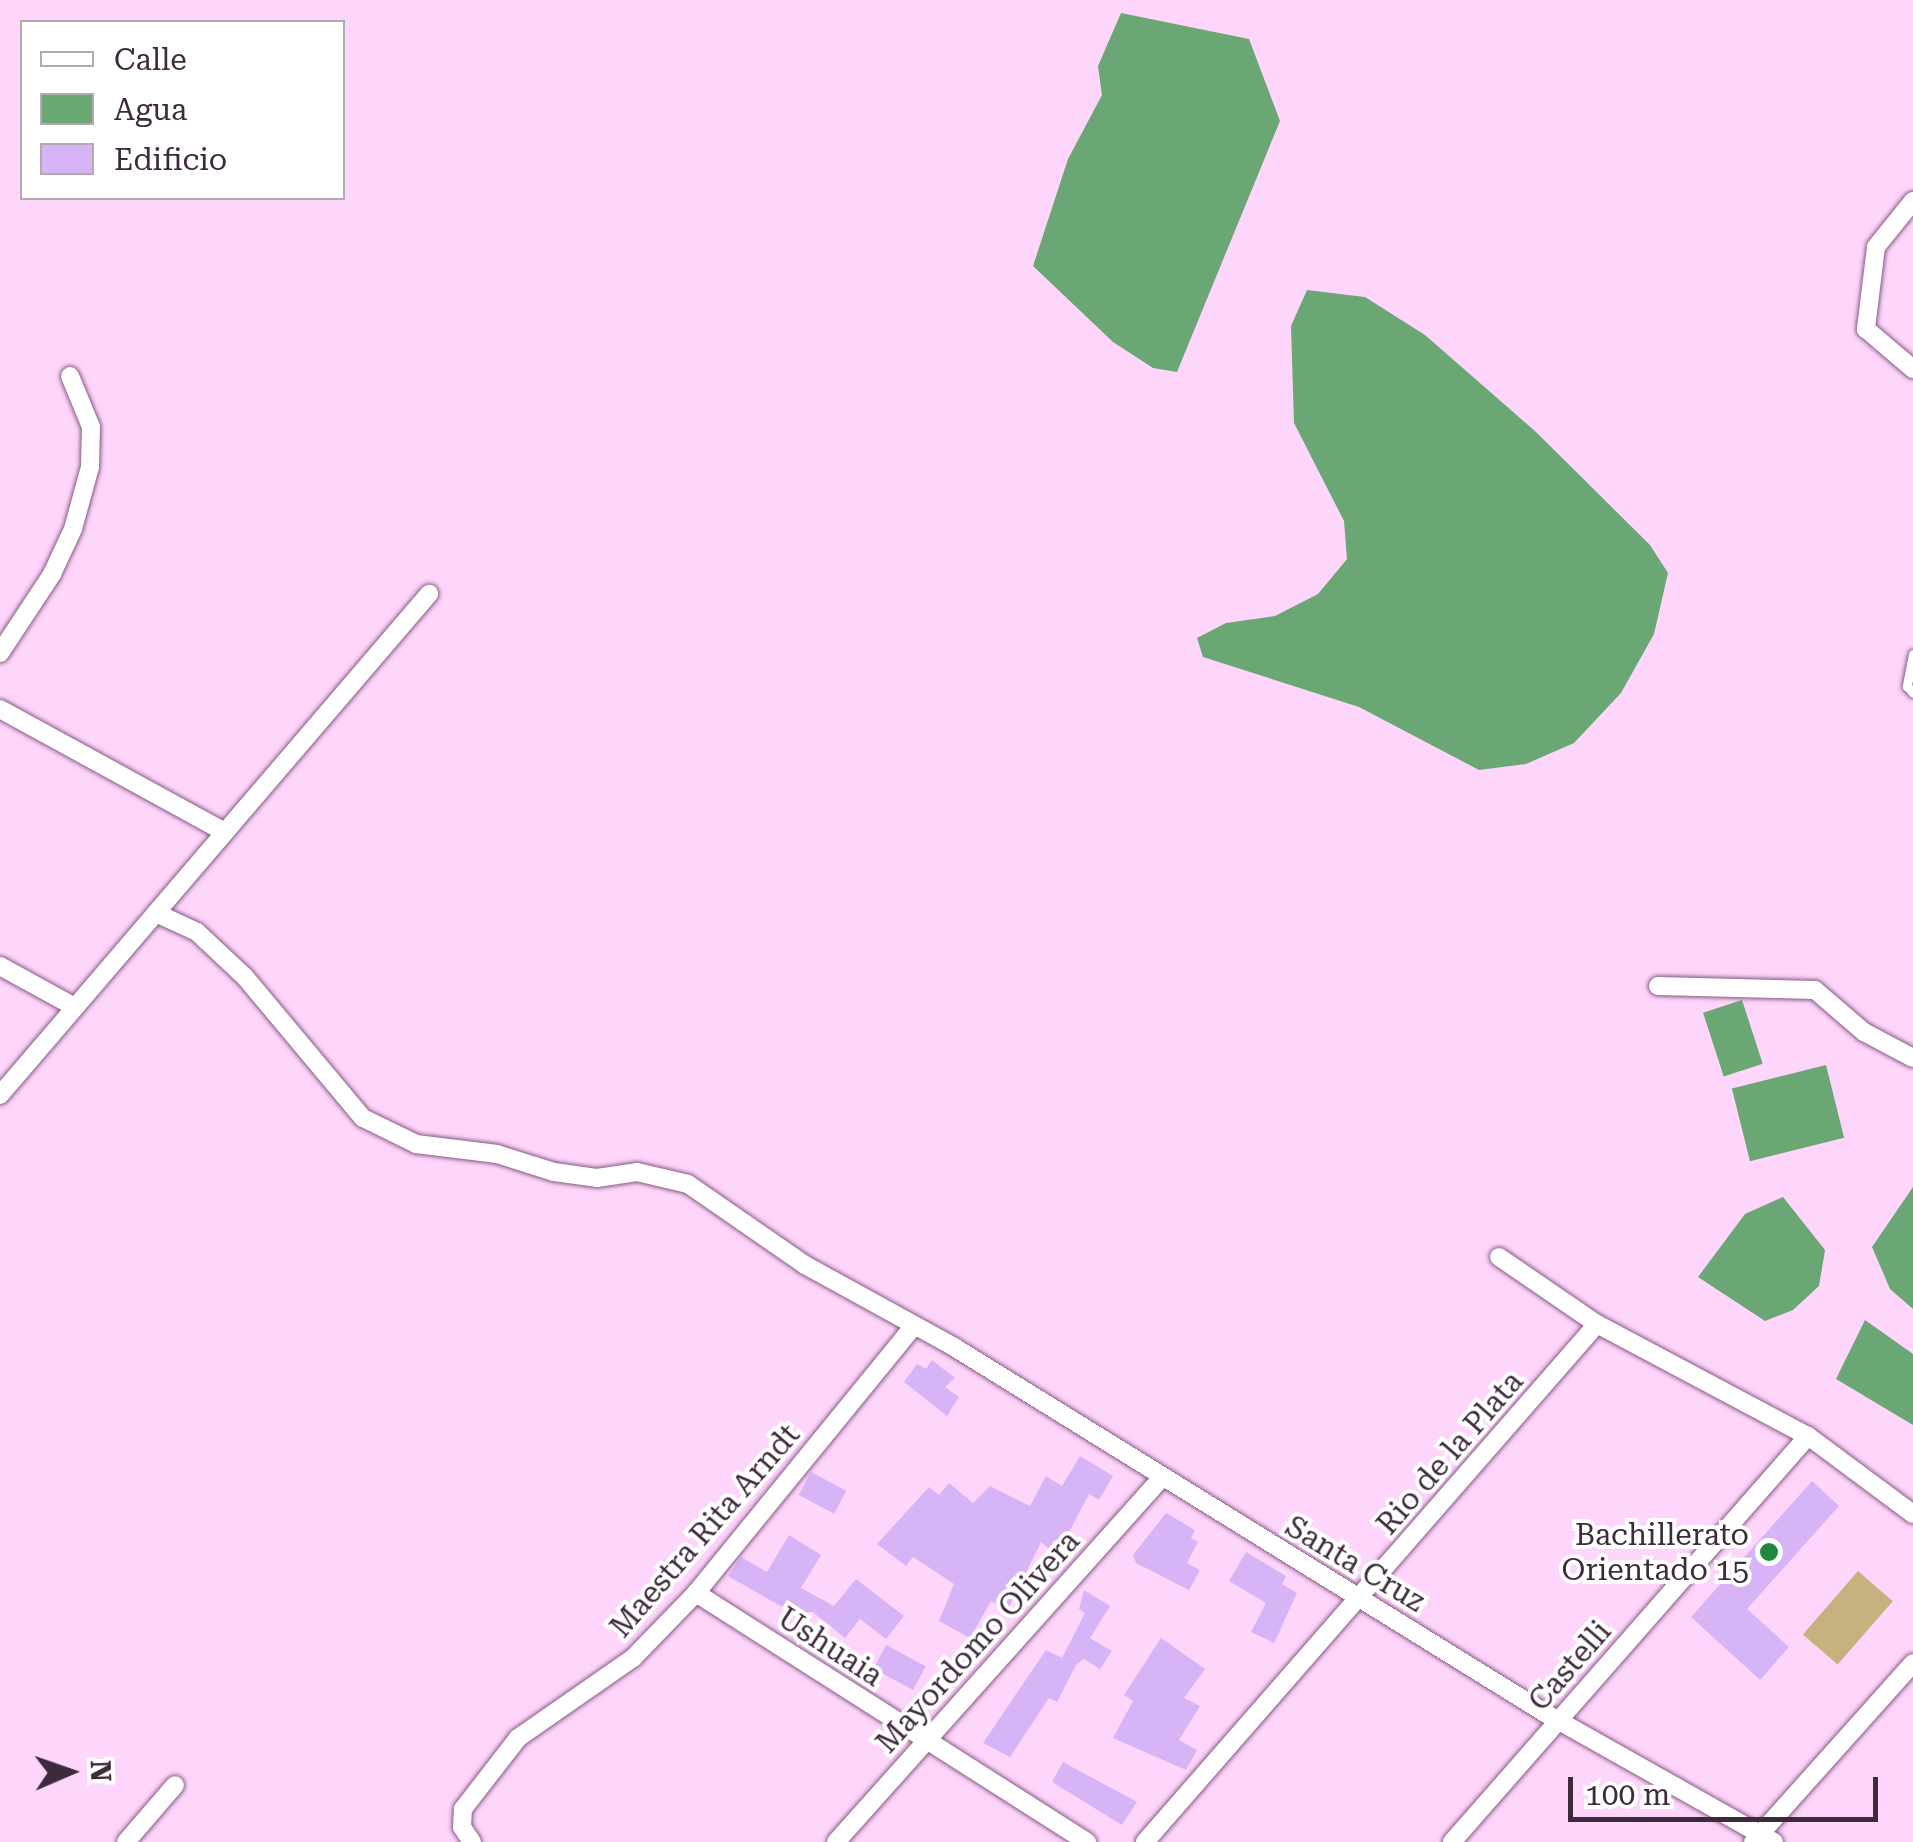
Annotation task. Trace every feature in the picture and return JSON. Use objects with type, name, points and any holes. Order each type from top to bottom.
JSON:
[{"type":"street","points":[[1913,201],[1876,247],[1866,329],[1913,368]]},
{"type":"street","points":[[0,653],[74,529],[90,467],[90,427],[70,376]]},
{"type":"street","points":[[0,1095],[429,594]]},
{"type":"street","points":[[0,709],[224,832]]},
{"type":"street","name":"Santa Cruz","points":[[156,913],[197,932],[246,977],[363,1118],[416,1144],[496,1154],[554,1172],[597,1178],[637,1172],[688,1184],[912,1328],[954,1347],[1360,1599],[1762,1839]]},
{"type":"street","points":[[0,966],[75,1007]]},
{"type":"street","points":[[1658,986],[1815,990],[1864,1032],[1913,1058]]},
{"type":"street","points":[[1498,1257],[1597,1324],[1808,1436],[1913,1514]]},
{"type":"street","name":"Rio de la Plata","points":[[1145,1842],[1597,1324]]},
{"type":"street","name":"Maestra Rita Arndt","points":[[472,1842],[462,1827],[463,1809],[518,1738],[634,1658],[696,1593],[912,1328]]},
{"type":"street","name":"Castelli","points":[[1452,1842],[1808,1436]]},
{"type":"street","name":"Mayordomo Olivera","points":[[836,1842],[1162,1478]]},
{"type":"street","name":"Ushuaia","points":[[696,1593],[1087,1842]]},
{"type":"street","points":[[1762,1839],[1913,1663]]},
{"type":"street","points":[[126,1842],[175,1786]]},
{"type":"lane","points":[[1913,654],[1907,686],[1913,693]]},
{"type":"shaded area","points":[[1858,1571],[1893,1601],[1838,1665],[1803,1634]]},
{"type":"water","points":[[1121,13],[1249,39],[1280,121],[1177,372],[1153,368],[1113,342],[1033,266],[1068,159],[1102,95],[1098,66]]},
{"type":"water","points":[[1307,290],[1365,297],[1425,335],[1536,432],[1650,545],[1668,573],[1654,634],[1621,693],[1574,743],[1526,764],[1479,770],[1359,707],[1203,657],[1197,638],[1226,623],[1275,616],[1318,594],[1347,559],[1344,521],[1294,423],[1291,326]]},
{"type":"water","points":[[1742,1000],[1763,1064],[1724,1076],[1703,1013]]},
{"type":"water","points":[[1826,1065],[1844,1138],[1750,1161],[1732,1088]]},
{"type":"water","points":[[1913,1187],[1913,1309],[1890,1289],[1872,1247]]},
{"type":"water","points":[[1783,1197],[1825,1250],[1819,1286],[1793,1310],[1765,1321],[1698,1277],[1745,1214]]},
{"type":"water","points":[[1865,1320],[1913,1354],[1913,1425],[1836,1379]]},
{"type":"building","points":[[932,1360],[955,1378],[945,1387],[959,1397],[947,1416],[904,1382],[917,1364],[926,1369]]},
{"type":"building","points":[[1080,1456],[1113,1476],[1099,1500],[1089,1494],[1057,1555],[1041,1542],[1007,1611],[991,1601],[970,1638],[939,1621],[954,1584],[913,1557],[906,1566],[877,1544],[929,1487],[939,1495],[949,1483],[973,1503],[990,1486],[1030,1506],[1046,1476],[1062,1486]]},
{"type":"building","points":[[811,1472],[846,1491],[834,1514],[799,1495]]},
{"type":"building","points":[[1812,1481],[1839,1506],[1747,1609],[1789,1647],[1760,1680],[1691,1617]]},
{"type":"building","points":[[1166,1513],[1195,1530],[1191,1538],[1198,1542],[1187,1563],[1200,1570],[1189,1590],[1136,1563],[1133,1555]]},
{"type":"building","points":[[789,1535],[821,1555],[801,1588],[834,1606],[856,1579],[904,1616],[886,1639],[860,1619],[845,1638],[813,1612],[791,1612],[728,1576],[741,1557],[767,1572]]},
{"type":"building","points":[[1246,1552],[1286,1576],[1282,1584],[1297,1593],[1274,1643],[1251,1632],[1266,1603],[1229,1581]]},
{"type":"building","points":[[1084,1590],[1110,1606],[1090,1638],[1112,1651],[1100,1669],[1084,1659],[1076,1665],[1057,1702],[1049,1698],[1010,1757],[983,1743],[1046,1650],[1062,1658],[1085,1613],[1079,1609]]},
{"type":"building","points":[[1161,1638],[1205,1669],[1184,1698],[1200,1706],[1179,1740],[1197,1750],[1186,1770],[1113,1738],[1133,1701],[1124,1695]]},
{"type":"building","points":[[886,1645],[926,1666],[913,1690],[873,1669]]},
{"type":"building","points":[[1063,1762],[1137,1802],[1122,1825],[1052,1782]]},
{"type":"place","name":"Bachillerato Orientado 15","points":[[1769,1552]]}]
